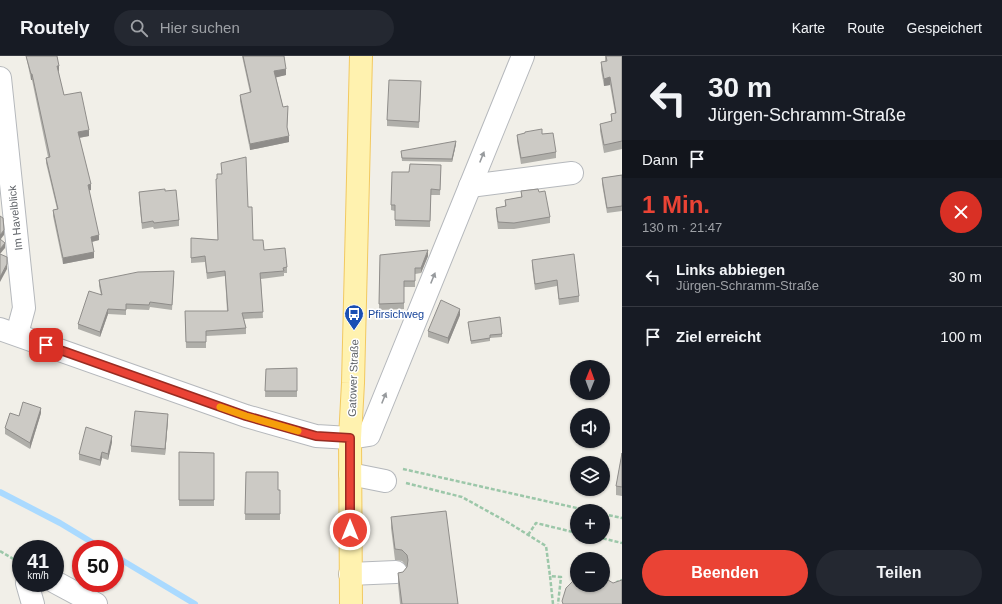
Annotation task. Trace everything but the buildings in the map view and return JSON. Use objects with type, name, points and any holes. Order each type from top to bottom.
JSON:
[{"type":"main road","name":"Gatower Straße","points":[[351,604],[350,438],[353,383],[361,56]]},
{"type":"street","points":[[9,332],[246,416],[316,436],[350,438],[369,434],[523,56]]},
{"type":"street","name":"Im Havelblick","points":[[0,78],[24,308],[9,332]]},
{"type":"street","points":[[470,186],[572,173]]},
{"type":"street","points":[[350,474],[394,477]]},
{"type":"street","points":[[350,574],[396,572]]},
{"type":"street","points":[[64,587],[96,604]]},
{"type":"street","points":[[30,592],[33,604]]},
{"type":"path","points":[[394,477],[570,508]]},
{"type":"path","points":[[394,477],[462,497],[546,546],[553,604]]},
{"type":"path","points":[[610,515],[622,518]]},
{"type":"path","points":[[528,535],[536,523],[570,531]]},
{"type":"path","points":[[610,540],[622,543]]},
{"type":"path","points":[[0,551],[12,558]]},
{"type":"path","points":[[550,576],[561,577],[558,604]]},
{"type":"path","points":[[618,586],[617,582],[622,580]]},
{"type":"waterway","points":[[0,492],[60,523],[88,540]]},
{"type":"waterway","points":[[124,561],[195,604]]},
{"type":"slow traffic","points":[[220,407],[298,431]]},
{"type":"place","name":"Pfirsichweg","points":[[354,331]]},
{"type":"route","points":[[46,345],[246,416],[316,436],[350,438],[350,530]]}]
